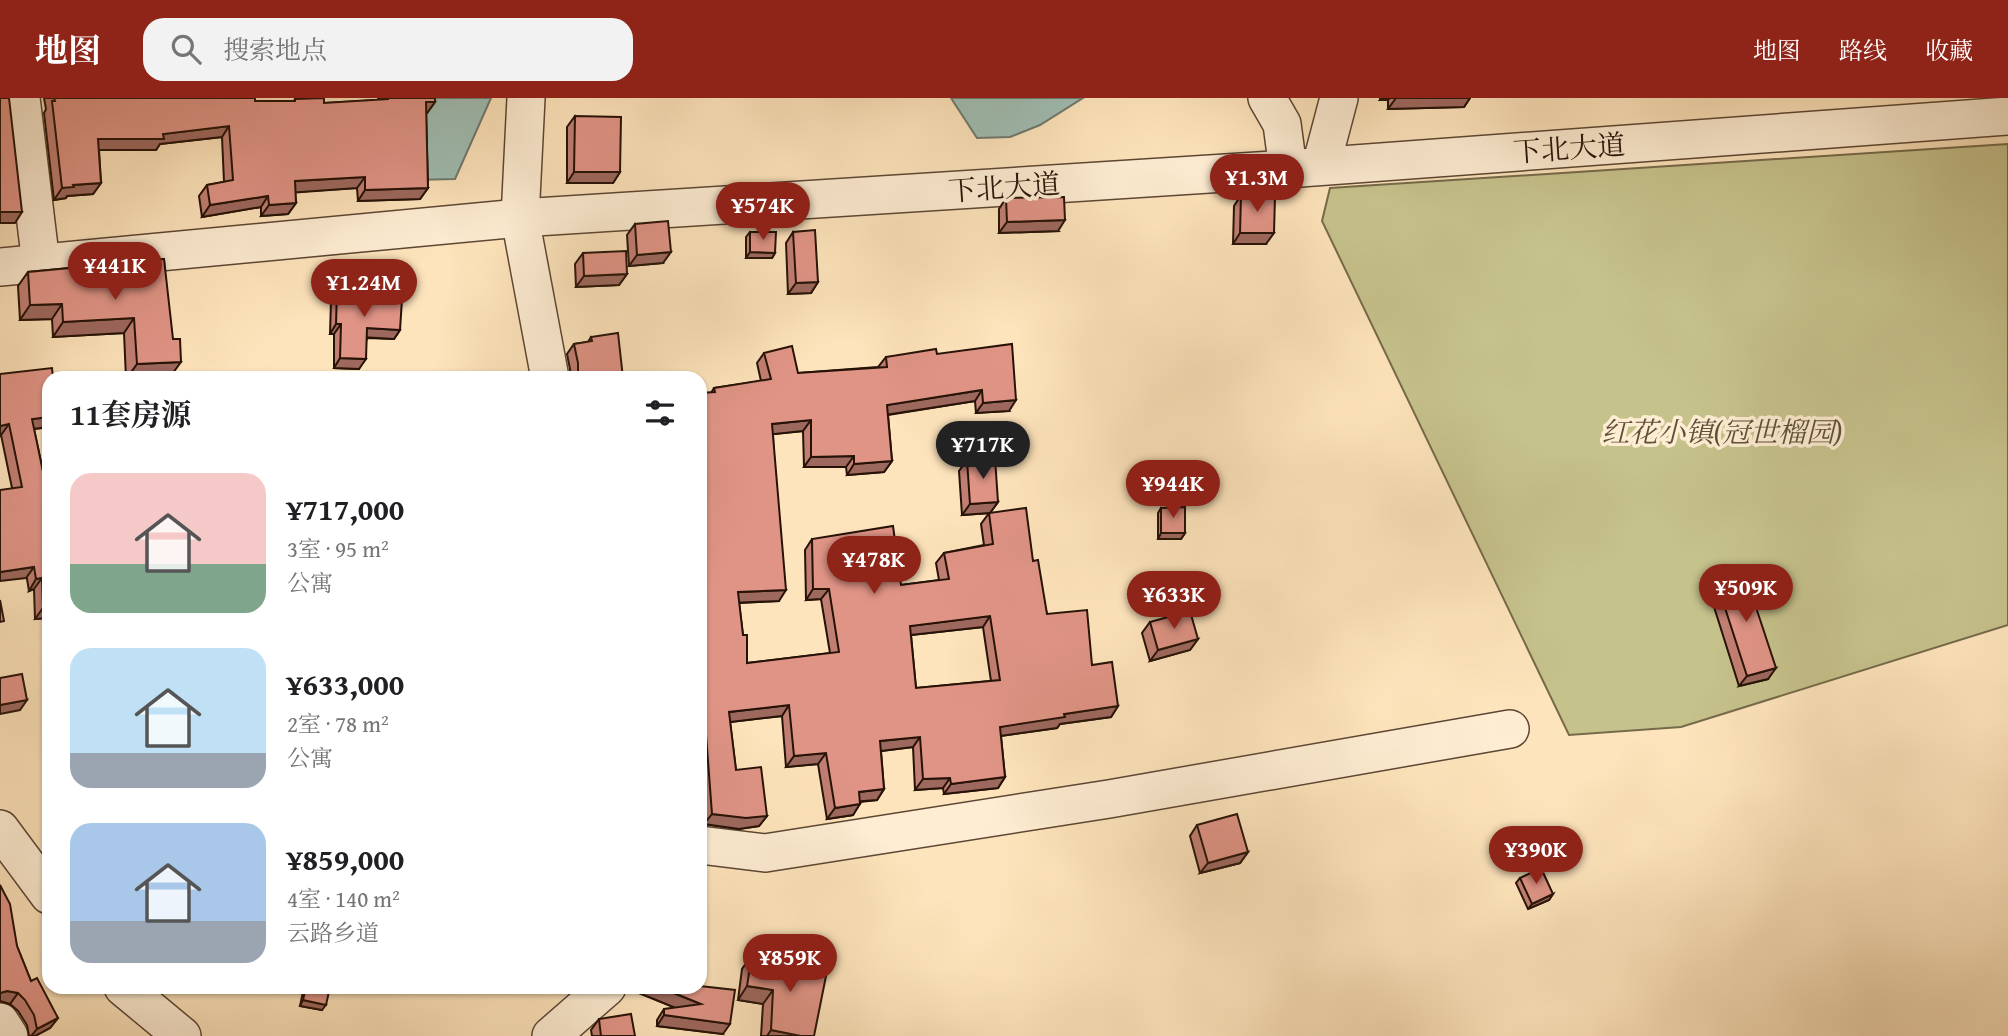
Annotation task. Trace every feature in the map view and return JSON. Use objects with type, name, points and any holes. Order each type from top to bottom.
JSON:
[{"type":"street","points":[[21,98],[41,264]]},
{"type":"street","points":[[526,98],[520,218],[549,371]]},
{"type":"street","points":[[1267,98],[1304,167]]},
{"type":"street","points":[[1304,167],[1339,98]]},
{"type":"street","name":"下北大道","points":[[0,268],[520,218],[1304,167],[2008,116]]},
{"type":"street","points":[[707,846],[765,853],[1095,801],[1510,729]]},
{"type":"street","points":[[0,829],[42,885]]},
{"type":"street","points":[[131,994],[182,1036]]},
{"type":"street","points":[[551,1036],[599,994]]},
{"type":"street","points":[[0,1022],[9,1036]]},
{"type":"green space","name":"红花小镇(冠世榴园)","points":[[2008,144],[2008,625],[1681,727],[1569,735],[1322,221],[1330,188]]},
{"type":"water","points":[[426,98],[491,98],[455,179],[413,180]]},
{"type":"water","points":[[951,98],[1083,98],[1040,125],[1010,137],[977,138]]},
{"type":"building","points":[[0,98],[9,98],[22,212],[0,212]]},
{"type":"building","points":[[54,98],[255,98],[255,101],[295,101],[324,98],[324,103],[388,98],[435,98],[435,102],[426,102],[428,188],[365,190],[365,177],[295,181],[296,203],[269,205],[268,196],[210,205],[207,185],[233,180],[229,126],[163,134],[164,139],[98,139],[101,183],[62,188],[52,101],[55,101]]},
{"type":"building","points":[[575,116],[621,117],[620,172],[574,172]]},
{"type":"building","points":[[1241,195],[1275,196],[1274,233],[1240,233]]},
{"type":"building","points":[[1064,197],[1065,220],[1007,222],[1006,198]]},
{"type":"building","points":[[668,221],[671,252],[637,255],[635,224]]},
{"type":"building","points":[[815,230],[818,282],[796,283],[793,232]]},
{"type":"building","points":[[750,232],[776,232],[775,253],[750,252]]},
{"type":"building","points":[[626,251],[627,274],[584,276],[583,253]]},
{"type":"building","points":[[164,259],[173,339],[180,339],[181,362],[137,364],[134,318],[63,322],[62,304],[30,305],[28,272]]},
{"type":"building","points":[[337,290],[377,291],[377,297],[402,299],[400,330],[367,328],[366,359],[340,358],[341,324],[336,324]]},
{"type":"building","points":[[618,333],[622,371],[578,371],[574,344],[592,341],[591,337]]},
{"type":"building","points":[[1012,344],[1016,400],[983,403],[982,390],[887,405],[892,461],[854,464],[854,456],[811,457],[811,420],[772,424],[786,590],[738,592],[743,635],[747,635],[747,663],[839,652],[829,589],[813,589],[812,539],[893,526],[901,585],[949,579],[944,553],[993,544],[989,513],[1026,508],[1033,561],[1038,560],[1047,614],[1087,610],[1092,665],[1112,662],[1118,706],[1000,727],[1005,777],[951,784],[950,778],[923,779],[920,737],[880,741],[884,789],[859,792],[860,804],[835,808],[826,753],[794,756],[789,705],[729,712],[736,770],[761,767],[767,816],[746,818],[712,814],[707,748],[707,393],[715,392],[714,388],[771,379],[764,353],[792,346],[798,373],[887,367],[886,357],[936,349],[937,354]],"holes":[[[990,616],[1000,680],[916,688],[910,626]]]},
{"type":"building","points":[[52,368],[52,371],[42,371],[42,418],[32,419],[42,467],[42,578],[36,579],[34,567],[0,572],[0,490],[22,487],[9,424],[0,426],[0,374]]},
{"type":"building","points":[[995,458],[998,502],[970,504],[967,460]]},
{"type":"building","points":[[1185,507],[1185,533],[1161,533],[1161,508]]},
{"type":"building","points":[[1744,571],[1776,668],[1747,676],[1716,580]]},
{"type":"building","points":[[0,600],[4,621],[0,622]]},
{"type":"building","points":[[1190,611],[1198,639],[1158,650],[1150,622]]},
{"type":"building","points":[[22,674],[27,700],[0,705],[0,678]]},
{"type":"building","points":[[1237,814],[1248,852],[1208,863],[1197,825]]},
{"type":"building","points":[[1541,868],[1553,894],[1532,904],[1520,878]]},
{"type":"building","points":[[0,885],[10,904],[17,946],[31,981],[37,978],[42,994],[45,994],[58,1018],[37,1029],[34,1015],[18,993],[0,993]]},
{"type":"building","points":[[752,955],[773,958],[772,965],[827,971],[814,1036],[771,1030],[773,990],[747,986]]},
{"type":"building","points":[[707,987],[735,990],[730,1024],[664,1015],[664,1009],[701,1004],[676,994],[707,994]]},
{"type":"building","points":[[304,994],[328,994],[326,1005],[303,1000]]},
{"type":"building","points":[[631,1014],[635,1036],[601,1036],[599,1019]]}]
